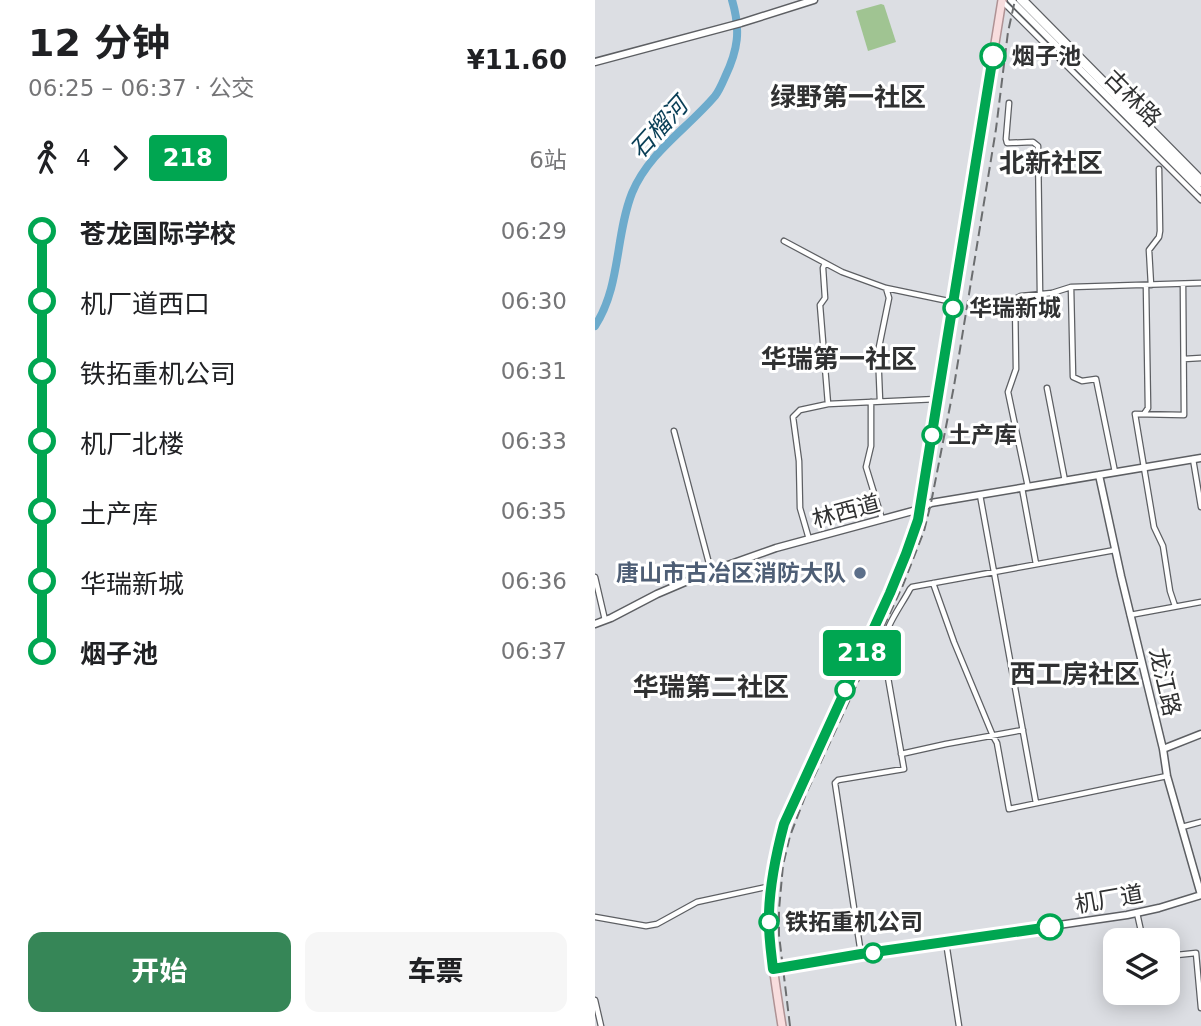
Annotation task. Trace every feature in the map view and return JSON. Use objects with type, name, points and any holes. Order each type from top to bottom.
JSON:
[{"type":"main road","points":[[782,1026],[769,923],[774,863],[784,824],[890,593],[920,509],[1002,1]]},
{"type":"street","points":[[595,62],[731,26],[814,0]]},
{"type":"street","name":"古林路","points":[[1011,0],[1201,191]]},
{"type":"street","name":"古林路","points":[[1022,0],[1201,180]]},
{"type":"street","points":[[1002,1],[1201,200]]},
{"type":"street","points":[[1009,103],[1007,143],[1033,142],[1038,146],[1040,294]]},
{"type":"street","points":[[1143,415],[1148,408],[1149,250],[1159,237],[1160,231],[1159,169]]},
{"type":"street","points":[[784,241],[842,272],[886,288],[954,302]]},
{"type":"street","points":[[824,263],[825,298],[820,305],[828,404]]},
{"type":"street","points":[[1036,564],[1009,388],[1016,369],[1015,299],[1071,287],[1201,283]]},
{"type":"street","points":[[1175,606],[1163,546],[1154,527],[1135,414],[1184,415],[1183,284]]},
{"type":"street","points":[[1071,287],[1073,377],[1082,382],[1095,379],[1115,472]]},
{"type":"street","points":[[880,401],[878,352],[889,298],[886,288]]},
{"type":"street","points":[[889,298],[896,291]]},
{"type":"street","points":[[1184,359],[1201,358]]},
{"type":"street","points":[[1047,388],[1065,481]]},
{"type":"street","points":[[809,539],[800,508],[799,461],[793,418],[800,410],[828,404],[937,399]]},
{"type":"street","points":[[871,402],[871,446],[866,467],[882,519]]},
{"type":"street","points":[[674,431],[711,571]]},
{"type":"street","name":"林西道","points":[[595,624],[711,571],[776,548],[920,509],[931,503],[1201,458]]},
{"type":"street","points":[[1193,459],[1201,507]]},
{"type":"street","name":"龙江路","points":[[1099,475],[1167,776],[1201,896]]},
{"type":"street","points":[[980,495],[1036,803]]},
{"type":"street","points":[[861,954],[835,783],[838,780],[904,769],[883,643],[890,624],[910,589],[1115,550]]},
{"type":"street","points":[[595,577],[605,620]]},
{"type":"street","points":[[933,583],[954,642],[997,743],[1009,809],[1167,776]]},
{"type":"street","points":[[1131,615],[1201,602]]},
{"type":"street","points":[[901,754],[1023,730]]},
{"type":"street","points":[[1163,749],[1201,734]]},
{"type":"street","points":[[1182,827],[1201,822]]},
{"type":"street","points":[[595,918],[646,926],[657,924],[697,902],[771,886]]},
{"type":"street","name":"机厂道","points":[[773,969],[1137,913],[1201,896]]},
{"type":"street","points":[[1137,913],[1140,928]]},
{"type":"street","points":[[946,942],[959,1026]]},
{"type":"street","points":[[1180,955],[1196,953],[1201,1008]]},
{"type":"street","points":[[595,1000],[601,1026]]},
{"type":"green space","points":[[884,5],[896,42],[868,51],[856,11]]},
{"type":"waterway","name":"石榴河","points":[[595,326],[614,278],[627,209],[639,178],[658,153],[715,96],[729,67],[737,30],[732,0]]},
{"type":"railway","points":[[790,1026],[779,935],[783,865],[790,836],[806,794],[903,585],[924,531],[954,386],[1015,0]]},
{"type":"bus line","name":"218","points":[[993,56],[918,520],[890,593],[784,824],[771,886],[770,939],[773,969],[1050,927]]},
{"type":"place","name":"烟子池","points":[[993,56]]},
{"type":"place","name":"华瑞新城","points":[[953,308]]},
{"type":"place","name":"土产库","points":[[932,435]]},
{"type":"place","name":"唐山市古冶区消防大队","points":[[860,573]]},
{"type":"place","name":"铁拓重机公司","points":[[769,922]]},
{"type":"district","name":"绿野第一社区","points":[[848,97]]},
{"type":"district","name":"北新社区","points":[[1051,163]]},
{"type":"district","name":"华瑞第一社区","points":[[839,359]]},
{"type":"district","name":"西工房社区","points":[[1075,674]]},
{"type":"district","name":"华瑞第二社区","points":[[711,687]]}]
